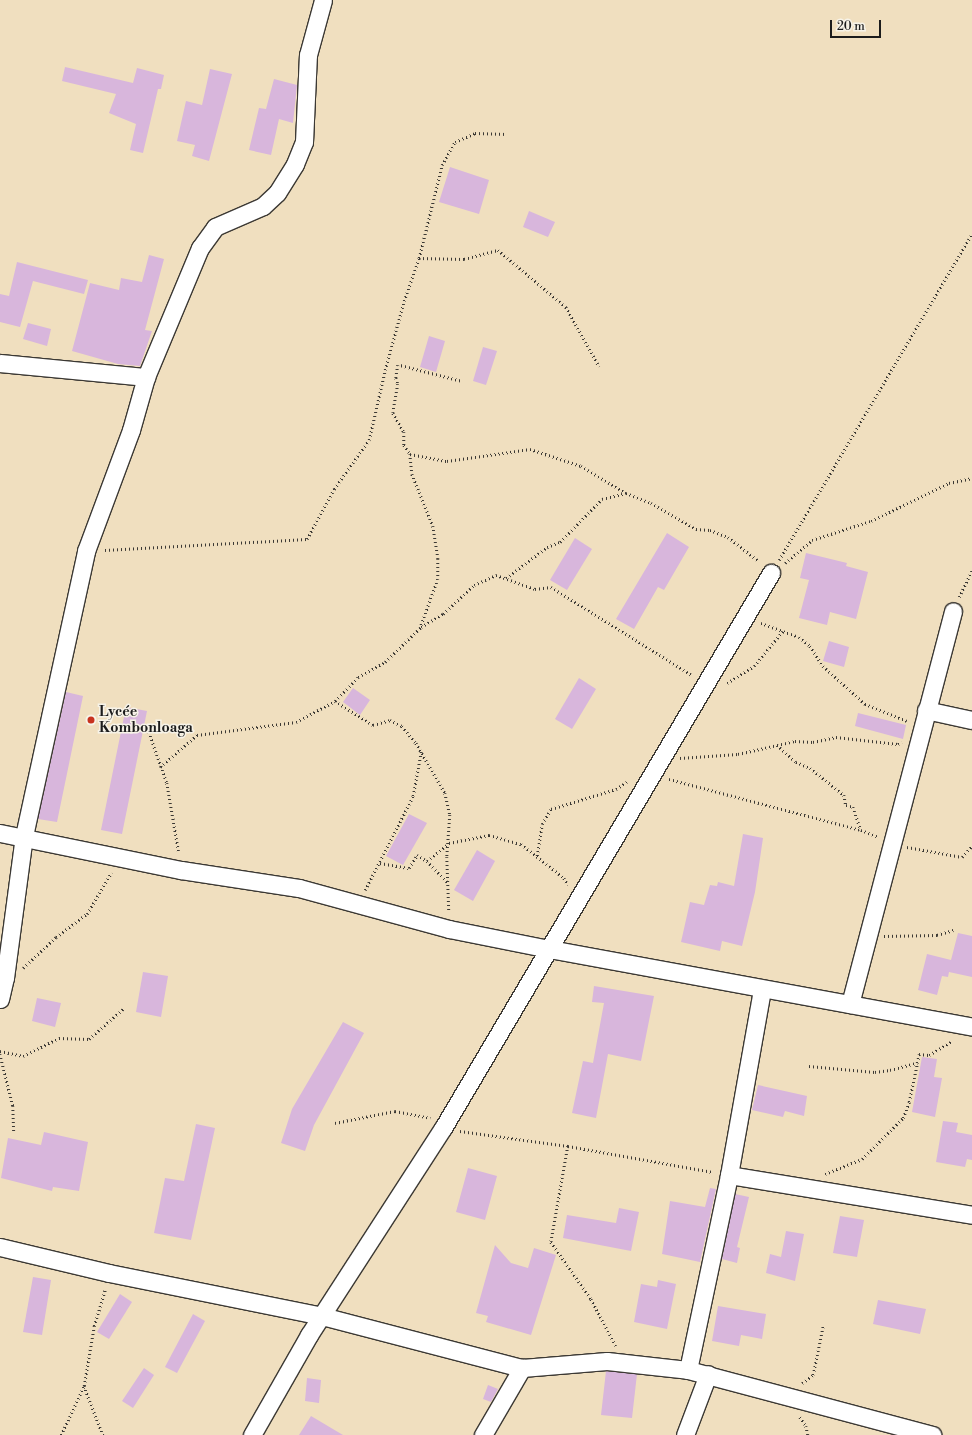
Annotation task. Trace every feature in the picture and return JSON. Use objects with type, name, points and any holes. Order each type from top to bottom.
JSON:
[{"type":"street","points":[[0,999],[5,978],[24,836],[86,551],[131,430],[146,377],[200,248],[215,227],[263,206],[277,193],[295,164],[304,142],[308,55],[323,0]]},
{"type":"street","points":[[0,364],[146,377]]},
{"type":"street","points":[[252,1435],[322,1316],[443,1128],[771,573]]},
{"type":"street","points":[[850,1004],[870,936],[952,611]]},
{"type":"street","points":[[926,710],[972,720]]},
{"type":"street","points":[[0,833],[24,836],[181,870],[299,888],[449,929],[549,950],[762,990],[850,1004],[972,1027]]},
{"type":"street","points":[[688,1370],[729,1175],[762,990]]},
{"type":"street","points":[[729,1175],[972,1215]]},
{"type":"street","points":[[0,1247],[109,1273],[322,1316],[522,1368],[581,1362],[624,1361],[688,1370],[708,1374],[933,1435]]},
{"type":"street","points":[[483,1435],[522,1368]]},
{"type":"street","points":[[685,1435],[708,1374]]},
{"type":"path","points":[[86,551],[308,539],[334,489],[369,440],[404,301],[419,258],[442,165],[455,142],[475,133],[507,134]]},
{"type":"path","points":[[771,573],[972,234]]},
{"type":"path","points":[[419,258],[464,259],[498,250],[566,307],[599,366]]},
{"type":"path","points":[[421,626],[438,579],[438,559],[433,526],[412,474],[410,454],[404,445],[404,432],[393,414],[398,384],[396,378],[398,365],[460,381]]},
{"type":"path","points":[[410,454],[447,461],[530,449],[581,466],[626,493],[650,503],[696,529],[728,537],[771,573]]},
{"type":"path","points":[[771,573],[812,540],[871,522],[949,483],[972,478]]},
{"type":"path","points":[[506,578],[547,547],[560,542],[602,499],[626,493]]},
{"type":"path","points":[[952,611],[972,570]]},
{"type":"path","points":[[160,767],[197,735],[296,722],[335,701],[358,676],[385,662],[421,626],[443,614],[474,586],[496,575],[535,589],[551,587],[706,683],[712,689],[718,688],[754,666],[783,632]]},
{"type":"path","points":[[745,617],[799,637],[810,646],[823,666],[865,704],[910,722]]},
{"type":"path","points":[[335,701],[373,725],[390,720],[402,726],[421,752],[445,792],[450,815],[448,843],[449,929]]},
{"type":"path","points":[[149,732],[160,767],[167,783],[181,870]]},
{"type":"path","points":[[655,770],[676,757],[685,759],[738,754],[795,740],[813,742],[836,737],[898,744],[906,737]]},
{"type":"path","points":[[776,744],[796,762],[810,768],[844,795],[846,805],[852,807],[861,830]]},
{"type":"path","points":[[360,905],[368,882],[380,863],[413,796],[421,752]]},
{"type":"path","points":[[655,770],[861,830],[892,844],[936,854],[962,857],[972,846]]},
{"type":"path","points":[[537,856],[542,824],[551,809],[616,789],[629,781]]},
{"type":"path","points":[[427,861],[448,843],[489,835],[521,844],[564,878],[577,901]]},
{"type":"path","points":[[380,863],[409,868],[417,855],[427,861],[448,884]]},
{"type":"path","points":[[5,978],[21,970],[56,937],[87,914],[116,867],[128,859]]},
{"type":"path","points":[[870,936],[924,936],[953,930]]},
{"type":"path","points":[[14,1133],[13,1106],[0,1053],[22,1056],[59,1038],[89,1039],[124,1008]]},
{"type":"path","points":[[814,1190],[826,1172],[862,1159],[903,1118],[919,1054],[929,1055],[954,1039]]},
{"type":"path","points":[[809,1066],[875,1072],[917,1063]]},
{"type":"path","points":[[335,1123],[395,1111],[430,1118],[443,1128],[568,1146],[729,1175]]},
{"type":"path","points":[[568,1146],[551,1242],[591,1298],[624,1361]]},
{"type":"path","points":[[61,1435],[84,1386],[94,1326],[109,1273]]},
{"type":"path","points":[[84,1386],[103,1435]]},
{"type":"building","points":[[65,67],[133,83],[137,68],[164,75],[161,89],[158,89],[143,153],[130,150],[136,124],[109,113],[116,94],[62,81]]},
{"type":"building","points":[[210,69],[232,74],[209,161],[192,156],[195,145],[177,141],[186,101],[202,105]]},
{"type":"building","points":[[274,79],[297,85],[293,123],[279,119],[271,155],[249,150],[259,108],[266,109]]},
{"type":"building","points":[[450,167],[489,180],[479,214],[439,202]]},
{"type":"building","points":[[529,211],[555,222],[548,237],[523,227]]},
{"type":"building","points":[[149,255],[164,259],[145,330],[152,331],[140,366],[118,364],[72,351],[90,283],[119,290],[121,278],[142,282]]},
{"type":"building","points":[[17,262],[88,280],[84,294],[33,281],[20,327],[0,322],[0,294],[9,296]]},
{"type":"building","points":[[28,323],[51,329],[47,346],[23,339]]},
{"type":"building","points":[[429,336],[445,341],[436,372],[420,367]]},
{"type":"building","points":[[483,347],[497,351],[486,385],[473,381]]},
{"type":"building","points":[[667,533],[689,547],[664,590],[658,587],[634,629],[616,619]]},
{"type":"building","points":[[575,538],[592,549],[567,590],[550,580]]},
{"type":"building","points":[[806,553],[847,563],[846,566],[868,572],[856,619],[830,612],[827,625],[799,618],[809,580],[800,578]]},
{"type":"building","points":[[829,641],[849,647],[844,667],[823,661]]},
{"type":"building","points":[[579,678],[596,689],[572,729],[555,719]]},
{"type":"building","points":[[353,688],[370,700],[360,715],[343,702]]},
{"type":"building","points":[[66,692],[83,696],[57,822],[38,819]]},
{"type":"building","points":[[126,707],[147,711],[122,834],[101,830]]},
{"type":"building","points":[[858,713],[906,725],[903,739],[855,726]]},
{"type":"building","points":[[409,814],[427,823],[403,865],[386,856]]},
{"type":"building","points":[[743,834],[763,838],[755,892],[742,946],[722,941],[720,951],[681,942],[690,902],[704,905],[710,885],[717,886],[718,882],[734,886]]},
{"type":"building","points":[[477,850],[495,861],[473,901],[454,890]]},
{"type":"building","points":[[958,933],[972,936],[972,977],[949,972],[948,977],[942,976],[937,995],[918,990],[927,954],[951,960]]},
{"type":"building","points":[[143,972],[168,976],[161,1017],[136,1012]]},
{"type":"building","points":[[594,986],[654,996],[641,1061],[608,1054],[596,1118],[572,1113],[583,1061],[593,1063],[604,1003],[592,1002]]},
{"type":"building","points":[[37,998],[61,1003],[55,1027],[32,1021]]},
{"type":"building","points":[[343,1022],[364,1033],[314,1125],[305,1151],[281,1143],[292,1109]]},
{"type":"building","points":[[922,1057],[937,1059],[934,1077],[942,1078],[935,1117],[912,1112]]},
{"type":"building","points":[[758,1085],[807,1096],[804,1116],[785,1111],[783,1117],[752,1110]]},
{"type":"building","points":[[943,1121],[958,1123],[956,1132],[972,1135],[972,1160],[967,1159],[965,1167],[936,1162]]},
{"type":"building","points":[[196,1124],[215,1128],[191,1240],[154,1233],[165,1178],[184,1181]]},
{"type":"building","points":[[44,1132],[88,1142],[79,1191],[53,1187],[52,1191],[1,1178],[8,1138],[41,1145]]},
{"type":"building","points":[[468,1168],[497,1176],[485,1220],[456,1212]]},
{"type":"building","points":[[710,1188],[716,1189],[700,1262],[662,1254],[670,1201],[705,1207]]},
{"type":"building","points":[[735,1194],[749,1197],[737,1247],[740,1248],[737,1263],[722,1259]]},
{"type":"building","points":[[619,1208],[639,1212],[631,1251],[563,1238],[567,1215],[616,1223]]},
{"type":"building","points":[[840,1216],[864,1220],[857,1257],[833,1253]]},
{"type":"building","points":[[786,1231],[804,1234],[795,1281],[766,1273],[770,1254],[781,1257]]},
{"type":"building","points":[[495,1245],[511,1263],[528,1268],[534,1248],[556,1255],[531,1335],[486,1322],[488,1316],[476,1313]]},
{"type":"building","points":[[33,1277],[51,1280],[42,1335],[23,1332]]},
{"type":"building","points":[[658,1280],[676,1284],[667,1329],[634,1322],[641,1284],[657,1287]]},
{"type":"building","points":[[120,1294],[132,1302],[109,1339],[97,1332]]},
{"type":"building","points":[[878,1300],[926,1309],[920,1334],[873,1324]]},
{"type":"building","points":[[718,1306],[766,1314],[762,1339],[741,1335],[739,1346],[712,1341]]},
{"type":"building","points":[[193,1314],[205,1321],[177,1373],[165,1367]]},
{"type":"building","points":[[144,1368],[154,1375],[133,1408],[122,1401]]},
{"type":"building","points":[[606,1371],[637,1374],[632,1418],[601,1415]]},
{"type":"building","points":[[307,1378],[321,1380],[319,1403],[305,1401]]},
{"type":"building","points":[[488,1385],[498,1389],[491,1402],[483,1399]]},
{"type":"building","points":[[311,1416],[343,1435],[299,1435]]},
{"type":"place","name":"Lycée Kombonloaga","points":[[91,720]]}]
